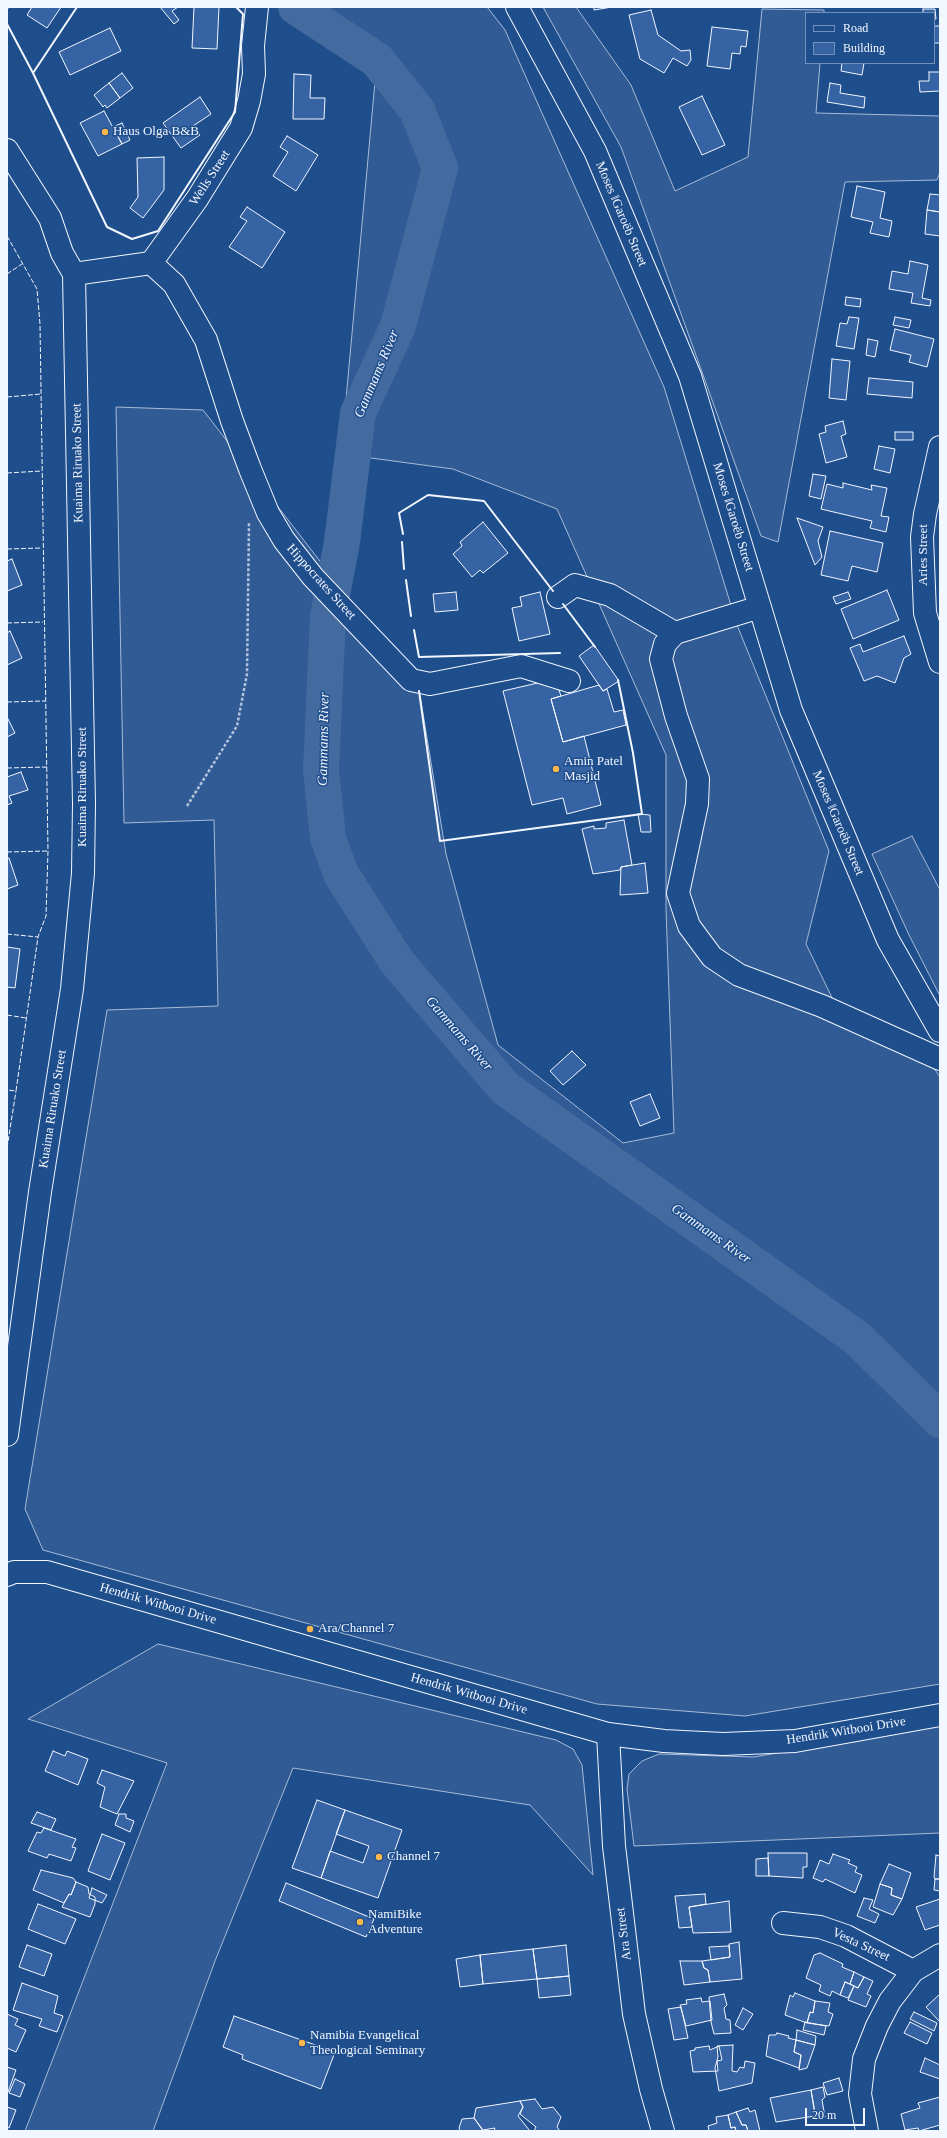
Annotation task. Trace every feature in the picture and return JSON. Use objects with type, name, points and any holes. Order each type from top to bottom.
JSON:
[{"type":"street","name":"Wells Street","points":[[151,263],[197,199],[241,128],[249,101],[254,74],[253,46],[257,7]]},
{"type":"street","name":"Moses ǁGaroëb Street","points":[[517,7],[594,151],[690,376],[791,710],[888,940],[940,1031]]},
{"type":"street","name":"Kuaima Riruako Street","points":[[7,150],[50,218],[62,253],[74,274],[82,658],[83,873],[72,989],[40,1192],[7,1435]]},
{"type":"street","points":[[74,274],[151,263]]},
{"type":"street","name":"Hippocrates Street","points":[[151,263],[174,284],[206,340],[232,422],[268,513],[295,556],[313,577],[412,680],[430,684],[521,666],[569,681]]},
{"type":"street","name":"Aries Street","points":[[940,447],[925,514],[922,537],[931,575],[925,613],[940,662]]},
{"type":"street","points":[[558,598],[575,585],[610,595],[675,633]]},
{"type":"street","points":[[760,607],[675,633],[665,644],[661,659],[676,716],[698,779],[697,804],[678,893],[688,926],[712,957],[739,975],[822,1006],[940,1058]]},
{"type":"street","name":"Hendrik Witbooi Drive","points":[[7,1575],[14,1572],[46,1572],[608,1734],[664,1741],[722,1744],[795,1741],[940,1715]]},
{"type":"street","name":"Ara Street","points":[[608,1734],[614,1846],[634,2014],[651,2089],[663,2131]]},
{"type":"street","name":"Vesta Street","points":[[783,1923],[820,1927],[846,1936],[912,1971]]},
{"type":"street","points":[[867,2131],[860,2094],[864,2060],[890,2001],[912,1971],[940,1955]]},
{"type":"path","points":[[187,806],[237,726],[247,674],[250,516]]},
{"type":"shaded area","points":[[296,7],[487,7],[505,30],[664,387],[737,625],[829,851],[806,944],[838,1010],[921,1049],[940,1077],[940,1684],[745,1716],[597,1704],[43,1550],[25,1509],[107,1010],[218,1006],[214,820],[124,823],[116,407],[203,410],[419,689],[446,854],[498,1045],[623,1143],[674,1133],[666,909],[666,755],[557,509],[453,469],[341,454],[377,60]]},
{"type":"shaded area","points":[[543,7],[576,7],[631,85],[675,191],[748,157],[762,9],[824,10],[824,12],[805,12],[805,64],[820,64],[816,113],[940,116],[940,172],[937,180],[845,182],[778,542],[761,536],[621,147]]},
{"type":"shaded area","points":[[912,836],[940,890],[940,996],[909,935],[872,854]]},
{"type":"shaded area","points":[[158,1644],[556,1740],[573,1749],[582,1765],[593,1875],[530,1805],[293,1768],[215,1961],[153,2131],[25,2131],[167,1763],[28,1719]]},
{"type":"shaded area","points":[[940,1724],[940,1833],[634,1846],[627,1789],[629,1774],[642,1761],[659,1754],[754,1757]]},
{"type":"building","points":[[32,7],[61,7],[47,28],[27,15]]},
{"type":"building","points":[[160,7],[178,7],[172,11],[179,20],[174,24]]},
{"type":"building","points":[[194,7],[219,7],[217,49],[192,48]]},
{"type":"building","points":[[594,7],[612,7],[594,10]]},
{"type":"building","points":[[923,9],[935,9],[936,19],[935,12],[923,12]]},
{"type":"building","points":[[651,10],[658,35],[681,51],[690,50],[691,60],[687,66],[673,58],[664,73],[640,59],[629,15]]},
{"type":"building","points":[[935,26],[940,26],[940,43],[935,43]]},
{"type":"building","points":[[712,27],[748,31],[746,47],[741,46],[740,54],[732,53],[730,69],[707,66]]},
{"type":"building","points":[[110,28],[121,51],[70,75],[59,52]]},
{"type":"building","points":[[842,64],[864,64],[862,75],[841,71]]},
{"type":"building","points":[[929,72],[940,72],[940,91],[920,92],[919,81],[929,81]]},
{"type":"building","points":[[122,73],[133,88],[120,98],[109,83]]},
{"type":"building","points":[[294,74],[311,75],[310,98],[325,98],[324,119],[293,119]]},
{"type":"building","points":[[109,83],[120,98],[107,108],[105,105],[103,107],[94,95]]},
{"type":"building","points":[[830,83],[841,85],[840,93],[865,97],[864,108],[827,102]]},
{"type":"building","points":[[702,96],[725,145],[702,155],[679,107]]},
{"type":"building","points":[[200,97],[211,114],[193,126],[200,135],[181,148],[163,123]]},
{"type":"building","points":[[104,111],[122,144],[98,156],[80,123]]},
{"type":"building","points":[[122,123],[130,140],[122,144],[113,127]]},
{"type":"building","points":[[287,136],[318,155],[296,191],[273,176],[288,152],[280,147]]},
{"type":"building","points":[[164,157],[164,190],[143,218],[130,208],[138,197],[137,158]]},
{"type":"building","points":[[857,186],[885,192],[880,218],[892,221],[889,237],[870,233],[873,222],[851,217]]},
{"type":"building","points":[[930,194],[940,195],[940,212],[927,210]]},
{"type":"building","points":[[247,207],[285,232],[262,268],[229,247],[247,221],[240,217]]},
{"type":"building","points":[[927,210],[940,212],[940,236],[925,234]]},
{"type":"building","points":[[910,261],[928,265],[922,298],[931,300],[930,306],[911,303],[913,293],[889,289],[892,271],[908,274]]},
{"type":"building","points":[[846,297],[861,299],[860,307],[845,305]]},
{"type":"building","points":[[849,317],[859,318],[854,349],[836,346],[840,323],[847,324]]},
{"type":"building","points":[[895,317],[911,320],[909,328],[893,325]]},
{"type":"building","points":[[895,329],[934,339],[927,367],[909,362],[911,355],[890,350]]},
{"type":"building","points":[[868,339],[878,341],[875,357],[866,355]]},
{"type":"building","points":[[832,359],[850,361],[846,400],[829,398]]},
{"type":"building","points":[[869,378],[913,382],[912,398],[867,394]]},
{"type":"building","points":[[843,421],[846,434],[841,436],[847,457],[826,463],[819,434],[826,432],[825,426]]},
{"type":"building","points":[[895,432],[913,432],[913,440],[895,440]]},
{"type":"building","points":[[879,446],[895,449],[890,473],[874,469]]},
{"type":"building","points":[[813,474],[826,476],[821,499],[809,496]]},
{"type":"building","points":[[843,483],[872,490],[871,485],[887,488],[881,516],[889,517],[886,532],[870,528],[872,521],[821,509],[827,484],[843,488]]},
{"type":"building","points":[[797,518],[823,527],[818,541],[822,557],[815,565]]},
{"type":"building","points":[[483,522],[508,553],[483,573],[480,570],[472,577],[453,554],[462,546],[460,542]]},
{"type":"building","points":[[830,531],[883,543],[877,572],[852,566],[848,581],[821,575]]},
{"type":"building","points":[[12,559],[22,585],[7,591],[7,561]]},
{"type":"building","points":[[887,590],[899,620],[853,639],[841,609]]},
{"type":"building","points":[[456,592],[458,610],[435,612],[433,594]]},
{"type":"building","points":[[540,592],[550,634],[519,641],[512,608],[522,606],[520,597]]},
{"type":"building","points":[[848,592],[851,599],[836,604],[833,597]]},
{"type":"building","points":[[10,631],[22,658],[7,665],[7,633]]},
{"type":"building","points":[[904,636],[911,654],[904,658],[895,683],[877,676],[864,681],[850,648],[860,644],[863,652]]},
{"type":"building","points":[[594,645],[619,681],[603,691],[579,656]]},
{"type":"building","points":[[542,682],[559,690],[561,696],[551,699],[563,742],[584,736],[601,805],[567,814],[563,798],[532,805],[503,691]]},
{"type":"building","points":[[599,685],[603,691],[607,689],[614,712],[623,710],[626,725],[563,742],[551,699]]},
{"type":"building","points":[[7,717],[15,733],[7,737]]},
{"type":"building","points":[[21,772],[28,790],[9,796],[12,803],[7,805],[7,777]]},
{"type":"building","points":[[638,814],[650,815],[651,832],[641,832]]},
{"type":"building","points":[[624,820],[632,865],[621,867],[620,870],[593,874],[582,829],[594,826],[594,829],[606,828],[606,823]]},
{"type":"building","points":[[7,858],[9,858],[18,885],[7,889]]},
{"type":"building","points":[[645,863],[648,893],[620,895],[621,867]]},
{"type":"building","points":[[7,947],[20,949],[15,988],[7,987]]},
{"type":"building","points":[[572,1051],[586,1065],[563,1085],[550,1071]]},
{"type":"building","points":[[650,1094],[660,1118],[640,1126],[630,1102]]},
{"type":"building","points":[[53,1751],[65,1756],[67,1751],[88,1759],[78,1785],[45,1771]]},
{"type":"building","points":[[102,1770],[134,1781],[117,1814],[100,1807],[105,1787],[97,1783]]},
{"type":"building","points":[[317,1800],[345,1810],[321,1878],[292,1868]]},
{"type":"building","name":"Channel 7","points":[[345,1810],[402,1830],[378,1898],[321,1878],[330,1851],[363,1863],[369,1846],[336,1834]]},
{"type":"building","points":[[37,1812],[56,1819],[51,1830],[31,1823]]},
{"type":"building","points":[[119,1814],[126,1814],[126,1818],[134,1821],[130,1832],[115,1825]]},
{"type":"building","points":[[44,1828],[76,1839],[72,1847],[76,1848],[71,1861],[49,1854],[47,1858],[28,1851],[37,1832],[41,1833]]},
{"type":"building","points":[[102,1834],[125,1843],[110,1880],[88,1871]]},
{"type":"building","points":[[768,1853],[807,1853],[807,1867],[803,1867],[803,1878],[769,1876]]},
{"type":"building","points":[[833,1854],[850,1860],[848,1863],[857,1867],[855,1872],[862,1875],[855,1893],[825,1879],[823,1882],[813,1878],[820,1860],[829,1864]]},
{"type":"building","points":[[936,1855],[940,1856],[940,1879],[935,1879],[934,1877]]},
{"type":"building","points":[[768,1858],[769,1876],[756,1876],[756,1859]]},
{"type":"building","points":[[889,1864],[911,1873],[902,1899],[891,1895],[892,1888],[880,1884]]},
{"type":"building","points":[[41,1870],[73,1878],[76,1882],[71,1895],[69,1894],[64,1903],[33,1890]]},
{"type":"building","points":[[935,1879],[940,1879],[940,1891],[934,1890]]},
{"type":"building","points":[[76,1882],[88,1887],[89,1894],[95,1897],[95,1904],[90,1917],[62,1907],[69,1894],[71,1895]]},
{"type":"building","points":[[286,1883],[374,1919],[366,1937],[279,1901]]},
{"type":"building","points":[[880,1884],[892,1888],[891,1895],[902,1899],[893,1915],[873,1907]]},
{"type":"building","points":[[92,1888],[107,1895],[102,1903],[89,1898]]},
{"type":"building","points":[[705,1894],[706,1904],[689,1907],[692,1927],[679,1928],[675,1896]]},
{"type":"building","points":[[864,1898],[873,1900],[869,1909],[879,1914],[875,1923],[857,1916]]},
{"type":"building","points":[[940,1899],[940,1925],[925,1930],[916,1907]]},
{"type":"building","points":[[729,1901],[731,1932],[693,1933],[689,1907]]},
{"type":"building","points":[[38,1904],[76,1919],[65,1944],[28,1929]]},
{"type":"building","points":[[739,1942],[742,1979],[710,1982],[708,1970],[704,1968],[702,1961],[730,1957],[729,1944]]},
{"type":"building","points":[[27,1945],[52,1954],[44,1976],[19,1967]]},
{"type":"building","points":[[566,1945],[569,1976],[537,1979],[533,1949]]},
{"type":"building","points":[[729,1946],[730,1957],[711,1960],[709,1947]]},
{"type":"building","points":[[533,1949],[537,1979],[483,1984],[480,1955]]},
{"type":"building","points":[[820,1953],[843,1964],[842,1967],[854,1972],[850,1984],[845,1982],[840,1995],[832,1991],[830,1996],[819,1991],[821,1985],[806,1978],[814,1955]]},
{"type":"building","points":[[480,1955],[483,1984],[460,1987],[456,1959]]},
{"type":"building","points":[[680,1961],[702,1961],[704,1968],[708,1970],[710,1982],[684,1985]]},
{"type":"building","points":[[854,1972],[864,1977],[858,1988],[850,1984]]},
{"type":"building","points":[[569,1976],[571,1995],[539,1998],[537,1979]]},
{"type":"building","points":[[864,1977],[873,1981],[867,1994],[871,1996],[866,2007],[848,2000],[854,1986],[858,1988]]},
{"type":"building","points":[[845,1982],[854,1986],[848,1998],[840,1995]]},
{"type":"building","points":[[22,1983],[58,1996],[54,2013],[63,2016],[57,2032],[39,2026],[42,2019],[13,2010]]},
{"type":"building","points":[[795,1993],[815,2001],[813,2013],[810,2012],[807,2023],[785,2015],[790,1995],[793,1997]]},
{"type":"building","points":[[724,1994],[727,2005],[724,2008],[726,2019],[730,2020],[731,2033],[714,2034],[711,2022],[709,1997]]},
{"type":"building","points":[[940,1994],[940,2022],[926,2007]]},
{"type":"building","points":[[701,1998],[702,2002],[710,2001],[712,2020],[686,2026],[680,2005],[687,2004],[686,2000]]},
{"type":"building","points":[[815,2001],[830,2003],[828,2012],[833,2014],[829,2026],[807,2023],[810,2012],[813,2013]]},
{"type":"building","points":[[681,2007],[688,2038],[674,2040],[668,2009]]},
{"type":"building","points":[[743,2008],[753,2014],[743,2030],[735,2025]]},
{"type":"building","points":[[914,2012],[937,2023],[934,2031],[910,2019]]},
{"type":"building","points":[[7,2014],[18,2019],[15,2025],[26,2030],[16,2052],[7,2048]]},
{"type":"building","points":[[234,2016],[335,2052],[321,2089],[242,2059],[243,2055],[223,2047]]},
{"type":"building","points":[[805,2022],[826,2026],[824,2035],[803,2030]]},
{"type":"building","points":[[910,2022],[932,2033],[927,2044],[904,2033]]},
{"type":"building","points":[[797,2030],[816,2036],[815,2045],[796,2040]]},
{"type":"building","points":[[777,2033],[789,2036],[788,2038],[796,2040],[794,2052],[801,2055],[799,2068],[766,2056],[769,2035],[776,2035]]},
{"type":"building","points":[[796,2040],[815,2045],[807,2068],[799,2070],[801,2055],[794,2052]]},
{"type":"building","points":[[733,2045],[732,2071],[737,2072],[740,2067],[744,2068],[745,2061],[755,2063],[752,2083],[719,2091],[715,2068],[718,2057],[717,2046]]},
{"type":"building","points":[[709,2046],[710,2050],[719,2046],[722,2060],[717,2061],[718,2071],[693,2072],[690,2051],[695,2050],[695,2048]]},
{"type":"building","points":[[925,2058],[940,2065],[940,2079],[920,2072]]},
{"type":"building","points":[[7,2067],[16,2070],[8,2092],[7,2091]]},
{"type":"building","points":[[839,2078],[843,2091],[827,2095],[823,2083]]},
{"type":"building","points":[[15,2079],[25,2084],[20,2097],[9,2093]]},
{"type":"building","points":[[823,2087],[825,2097],[822,2100],[825,2117],[816,2118],[811,2090]]},
{"type":"building","points":[[811,2090],[815,2116],[776,2122],[770,2098]]},
{"type":"building","points":[[940,2097],[940,2125],[919,2131],[918,2128],[905,2130],[901,2114],[920,2108],[918,2103]]},
{"type":"building","points":[[535,2099],[542,2109],[553,2107],[561,2117],[557,2127],[560,2131],[534,2131],[536,2127],[520,2114],[523,2107],[520,2101]]},
{"type":"building","points":[[520,2101],[523,2107],[518,2116],[530,2131],[494,2131],[495,2128],[483,2130],[474,2118],[476,2108]]},
{"type":"building","points":[[7,2107],[16,2110],[9,2128],[7,2127]]},
{"type":"building","points":[[748,2108],[750,2112],[755,2110],[760,2131],[748,2131],[746,2125],[742,2125],[736,2112]]},
{"type":"building","points":[[736,2112],[742,2125],[746,2125],[748,2131],[736,2131],[735,2127],[731,2128],[728,2115]]},
{"type":"building","points":[[728,2115],[731,2128],[735,2127],[736,2131],[709,2131],[708,2126],[717,2123],[716,2117]]},
{"type":"building","points":[[474,2118],[483,2131],[460,2131],[459,2128],[462,2119]]},
{"type":"waterway","name":"Gammams River","points":[[296,7],[377,60],[417,110],[440,168],[398,326],[358,413],[342,542],[328,616],[321,770],[328,838],[341,874],[397,962],[505,1088],[857,1338],[940,1420]]},
{"type":"fence","points":[[7,236],[37,289],[40,324],[48,851],[46,916],[38,937],[16,1091],[7,1090]]},
{"type":"fence","points":[[7,274],[22,264]]},
{"type":"fence","points":[[7,397],[41,394]]},
{"type":"fence","points":[[7,473],[42,471]]},
{"type":"fence","points":[[7,549],[42,548]]},
{"type":"fence","points":[[7,623],[43,622]]},
{"type":"fence","points":[[7,702],[45,701]]},
{"type":"fence","points":[[7,768],[47,767]]},
{"type":"fence","points":[[7,852],[48,851]]},
{"type":"fence","points":[[7,934],[38,937]]},
{"type":"fence","points":[[7,1015],[26,1018]]},
{"type":"fence","points":[[7,1148],[16,1091]]},
{"type":"wall","points":[[33,73],[77,7]]},
{"type":"wall","points":[[7,24],[33,73],[107,227],[132,239],[158,231],[235,112],[243,14],[236,7]]},
{"type":"wall","points":[[403,534],[399,513],[428,495],[484,501],[553,591]]},
{"type":"wall","points":[[402,542],[404,569]]},
{"type":"wall","points":[[406,580],[411,616]]},
{"type":"wall","points":[[563,604],[595,647]]},
{"type":"wall","points":[[414,630],[419,657],[560,653]]},
{"type":"wall","points":[[419,691],[440,841],[642,814],[633,753],[618,680]]},
{"type":"place","name":"Haus Olga B&B","points":[[105,132]]},
{"type":"place","name":"Amin Patel Masjid","points":[[556,769]]},
{"type":"place","name":"Ara/Channel 7","points":[[310,1629]]},
{"type":"place","name":"Channel 7","points":[[379,1857]]},
{"type":"place","name":"NamiBike Adventure","points":[[360,1922]]},
{"type":"place","name":"Namibia Evangelical Theological Seminary","points":[[302,2043]]}]
